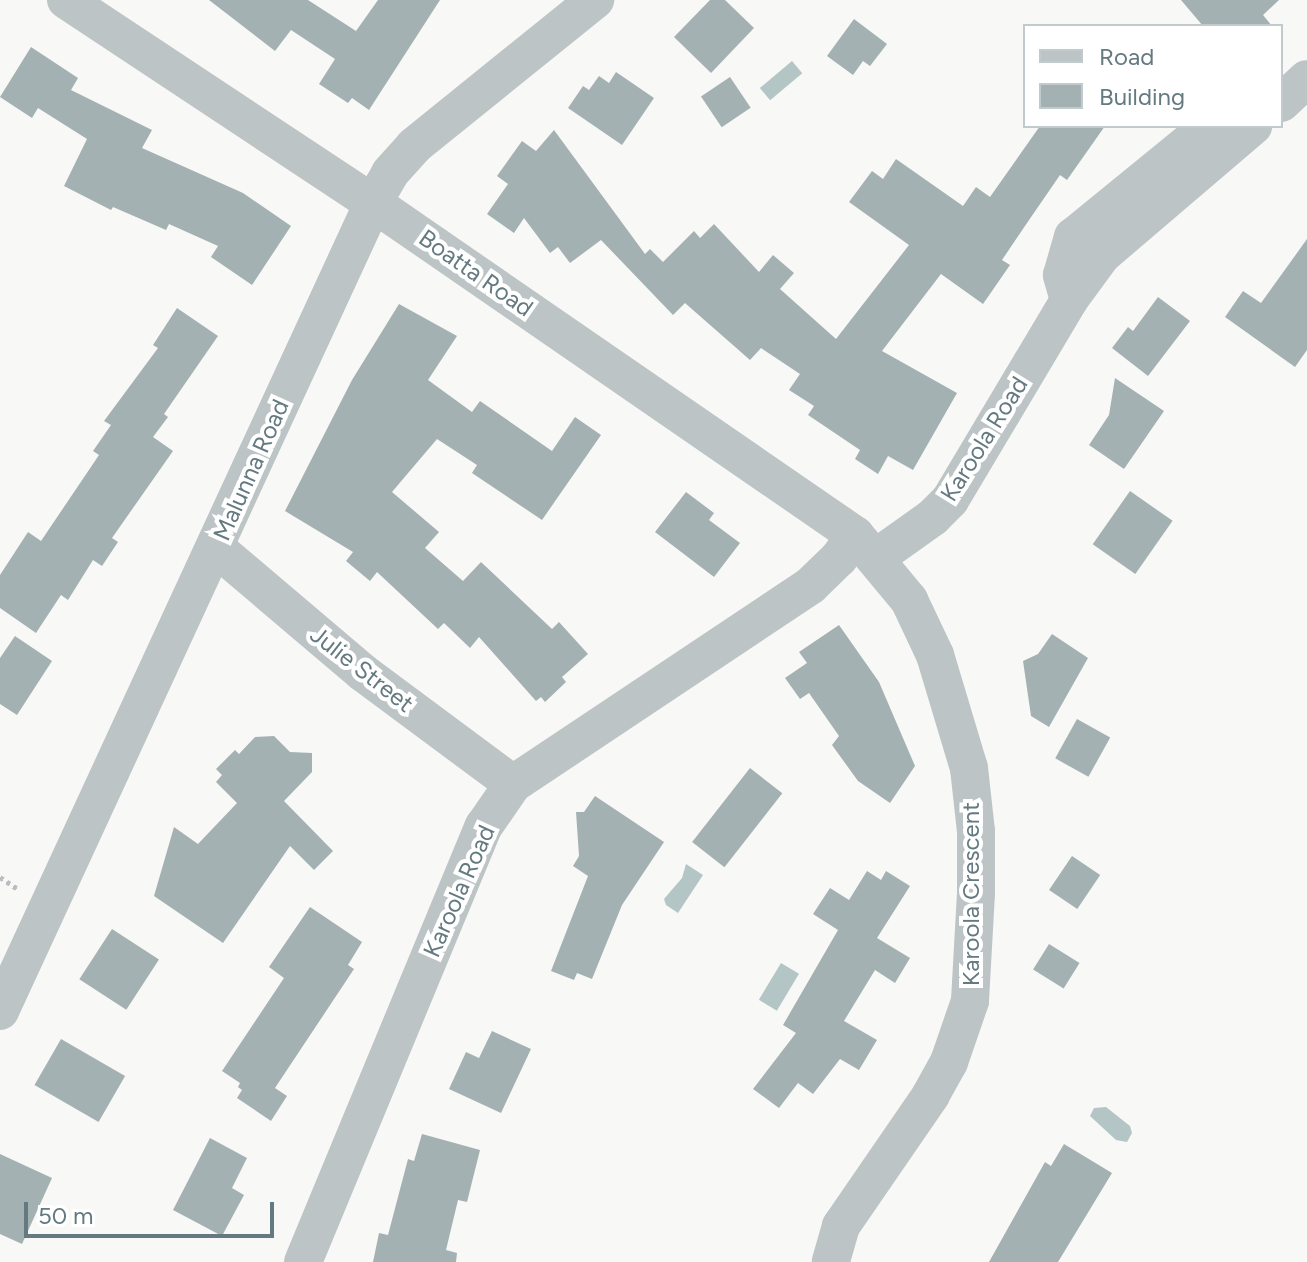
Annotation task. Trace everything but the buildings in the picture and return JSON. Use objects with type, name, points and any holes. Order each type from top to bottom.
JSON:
[{"type":"street","name":"Boatta Road","points":[[66,0],[373,203],[866,546]]},
{"type":"street","name":"Malunna Road","points":[[0,1011],[373,203],[390,173],[414,146],[595,0]]},
{"type":"street","points":[[1283,100],[1307,79]]},
{"type":"street","points":[[1069,300],[1062,275],[1073,237],[1207,128]]},
{"type":"street","name":"Karoola Road","points":[[303,1262],[484,826],[513,784],[811,585],[839,558],[933,517],[950,500],[1069,300],[1110,247],[1251,128]]},
{"type":"street","name":"Karoola Crescent","points":[[831,1262],[841,1226],[931,1095],[949,1062],[970,1001],[974,963],[976,831],[969,768],[935,655],[909,600],[866,546]]},
{"type":"street","name":"Julie Street","points":[[216,548],[362,672],[513,784]]},
{"type":"shaded area","points":[[792,61],[802,73],[770,100],[760,88]]},
{"type":"shaded area","points":[[686,864],[703,875],[678,913],[666,905],[664,899],[682,878]]},
{"type":"shaded area","points":[[781,963],[799,974],[777,1011],[759,1000]]},
{"type":"shaded area","points":[[1106,1107],[1130,1126],[1132,1133],[1127,1142],[1116,1140],[1090,1116],[1094,1108]]}]
